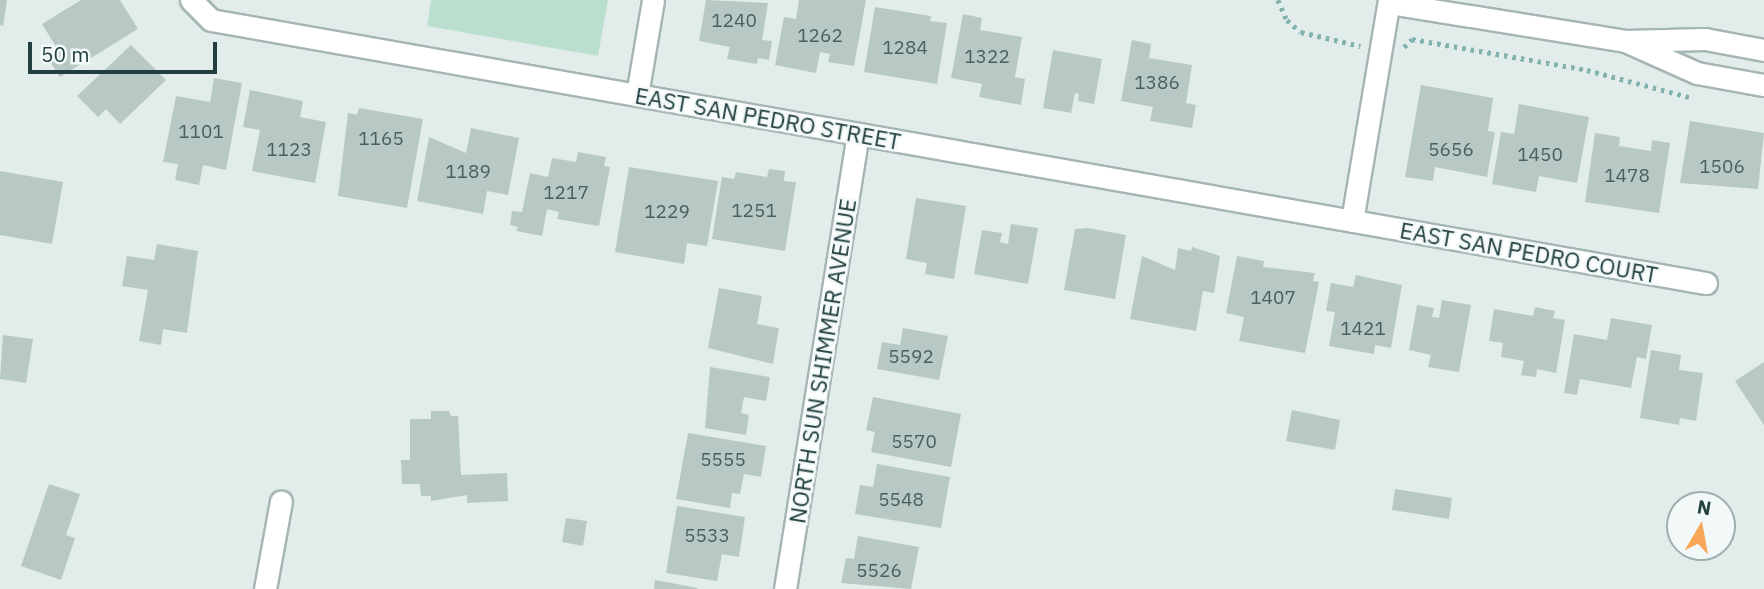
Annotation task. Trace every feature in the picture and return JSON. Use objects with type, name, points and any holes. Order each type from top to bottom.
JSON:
[{"type":"street","name":"EAST SAN PEDRO STREET","points":[[191,0],[211,20],[1352,221]]},
{"type":"street","points":[[638,95],[653,0]]},
{"type":"street","points":[[1352,221],[1389,1],[1625,41],[1704,39],[1764,50]]},
{"type":"street","points":[[1625,41],[1697,73],[1764,85]]},
{"type":"street","name":"NORTH SUN SHIMMER AVENUE","points":[[785,589],[858,134]]},
{"type":"street","name":"EAST SAN PEDRO COURT","points":[[1352,221],[1706,283]]},
{"type":"street","points":[[265,589],[281,501]]},
{"type":"path","points":[[1278,0],[1287,20],[1301,32],[1356,45]]},
{"type":"path","points":[[1400,52],[1412,39],[1587,70],[1703,100]]},
{"type":"green space","points":[[431,0],[608,0],[598,56],[427,26]]},
{"type":"building","points":[[0,0],[7,0],[3,26],[0,25]]},
{"type":"building","points":[[81,0],[120,0],[138,29],[60,77],[47,57],[58,50],[42,24]]},
{"type":"building","points":[[706,0],[768,3],[762,40],[772,41],[769,60],[758,58],[757,64],[727,59],[730,47],[699,41]]},
{"type":"building","points":[[799,0],[866,0],[854,66],[828,62],[830,54],[820,52],[816,73],[775,65],[784,17],[796,19]]},
{"type":"building","points":[[875,7],[931,16],[930,21],[947,23],[937,84],[864,72]]},
{"type":"building","points":[[963,14],[982,18],[980,30],[1022,37],[1015,77],[1025,79],[1021,105],[979,97],[982,84],[951,78]]},
{"type":"building","points":[[1132,40],[1151,44],[1149,58],[1192,65],[1186,103],[1196,105],[1192,128],[1150,121],[1153,107],[1121,101]]},
{"type":"building","points":[[131,45],[166,80],[120,124],[106,109],[98,117],[77,96]]},
{"type":"building","points":[[1053,50],[1102,59],[1094,104],[1078,101],[1079,94],[1075,93],[1071,113],[1043,108]]},
{"type":"building","points":[[214,78],[242,83],[226,170],[203,165],[199,185],[175,180],[178,164],[163,162],[176,96],[210,102]]},
{"type":"building","points":[[1421,85],[1493,98],[1488,131],[1495,132],[1487,177],[1435,167],[1433,181],[1405,177]]},
{"type":"building","points":[[250,90],[303,101],[300,117],[326,122],[315,183],[252,171],[260,130],[243,127]]},
{"type":"building","points":[[1519,104],[1589,117],[1577,183],[1539,176],[1536,192],[1492,184],[1501,132],[1514,134]]},
{"type":"building","points":[[359,108],[423,119],[407,208],[338,196],[348,113],[357,115]]},
{"type":"building","points":[[1690,121],[1764,133],[1758,189],[1680,183]]},
{"type":"building","points":[[471,128],[519,138],[508,195],[487,191],[483,214],[417,201],[429,137],[466,153]]},
{"type":"building","points":[[1595,133],[1620,137],[1619,146],[1651,151],[1652,140],[1670,143],[1659,213],[1585,202]]},
{"type":"building","points":[[578,152],[606,157],[604,166],[610,167],[599,226],[557,219],[559,212],[547,209],[542,236],[516,231],[518,227],[510,225],[512,211],[522,212],[530,173],[548,177],[552,158],[576,162]]},
{"type":"building","points":[[629,167],[718,181],[707,246],[687,243],[684,264],[615,252]]},
{"type":"building","points":[[769,169],[785,171],[784,181],[796,182],[785,251],[712,239],[722,177],[734,179],[736,172],[767,177]]},
{"type":"building","points":[[0,171],[63,182],[52,244],[0,235]]},
{"type":"building","points":[[916,198],[966,206],[954,279],[925,274],[927,263],[906,259]]},
{"type":"building","points":[[1011,224],[1038,228],[1028,284],[974,274],[982,230],[1002,233],[1000,242],[1008,244]]},
{"type":"building","points":[[1088,228],[1126,235],[1115,299],[1064,290],[1075,229]]},
{"type":"building","points":[[157,244],[198,251],[187,333],[163,329],[161,345],[139,341],[148,290],[122,286],[127,256],[154,260]]},
{"type":"building","points":[[1192,247],[1220,256],[1214,293],[1203,291],[1196,331],[1130,319],[1142,256],[1175,270],[1178,248],[1191,251]]},
{"type":"building","points":[[1237,256],[1264,261],[1263,267],[1315,273],[1313,281],[1319,282],[1305,353],[1239,341],[1244,317],[1226,313]]},
{"type":"building","points":[[1356,275],[1402,285],[1391,348],[1375,345],[1374,354],[1329,346],[1335,312],[1326,311],[1331,283],[1353,287]]},
{"type":"building","points":[[719,288],[762,296],[757,324],[779,328],[773,364],[708,348]]},
{"type":"building","points":[[1442,300],[1471,305],[1459,372],[1428,367],[1431,355],[1409,350],[1417,305],[1434,308],[1432,317],[1439,318]]},
{"type":"building","points":[[1535,307],[1555,311],[1553,318],[1565,320],[1556,373],[1537,369],[1536,377],[1521,375],[1524,361],[1501,357],[1503,343],[1489,341],[1494,309],[1533,316]]},
{"type":"building","points":[[1611,318],[1652,325],[1646,359],[1637,357],[1631,388],[1580,379],[1577,395],[1564,393],[1574,334],[1607,340]]},
{"type":"building","points":[[903,328],[948,336],[939,380],[877,369],[882,342],[900,345]]},
{"type":"building","points":[[3,335],[33,339],[26,383],[0,379]]},
{"type":"building","points":[[1651,350],[1681,355],[1679,370],[1703,373],[1696,421],[1680,418],[1679,425],[1640,418]]},
{"type":"building","points":[[1764,362],[1764,425],[1735,381]]},
{"type":"building","points":[[710,367],[770,377],[766,401],[744,397],[741,413],[749,415],[746,435],[705,428]]},
{"type":"building","points":[[873,397],[961,414],[951,467],[871,452],[875,432],[866,430]]},
{"type":"building","points":[[1292,410],[1340,420],[1335,450],[1286,441]]},
{"type":"building","points":[[431,411],[449,411],[451,416],[458,416],[461,475],[507,473],[508,501],[467,503],[467,495],[431,501],[431,496],[421,496],[420,484],[402,484],[401,460],[410,460],[410,419],[431,419]]},
{"type":"building","points":[[688,433],[766,446],[761,477],[744,474],[740,494],[732,493],[730,508],[676,499]]},
{"type":"building","points":[[877,464],[950,477],[941,528],[855,514],[860,485],[873,487]]},
{"type":"building","points":[[49,484],[80,494],[66,535],[75,538],[61,580],[21,566]]},
{"type":"building","points":[[1395,489],[1452,498],[1449,519],[1392,510]]},
{"type":"building","points":[[677,506],[745,517],[739,557],[722,554],[717,581],[666,573]]},
{"type":"building","points":[[566,518],[587,521],[583,546],[562,542]]},
{"type":"building","points":[[858,536],[919,547],[911,589],[841,583],[846,558],[854,559]]},
{"type":"building","points":[[655,580],[698,588],[654,589]]}]
